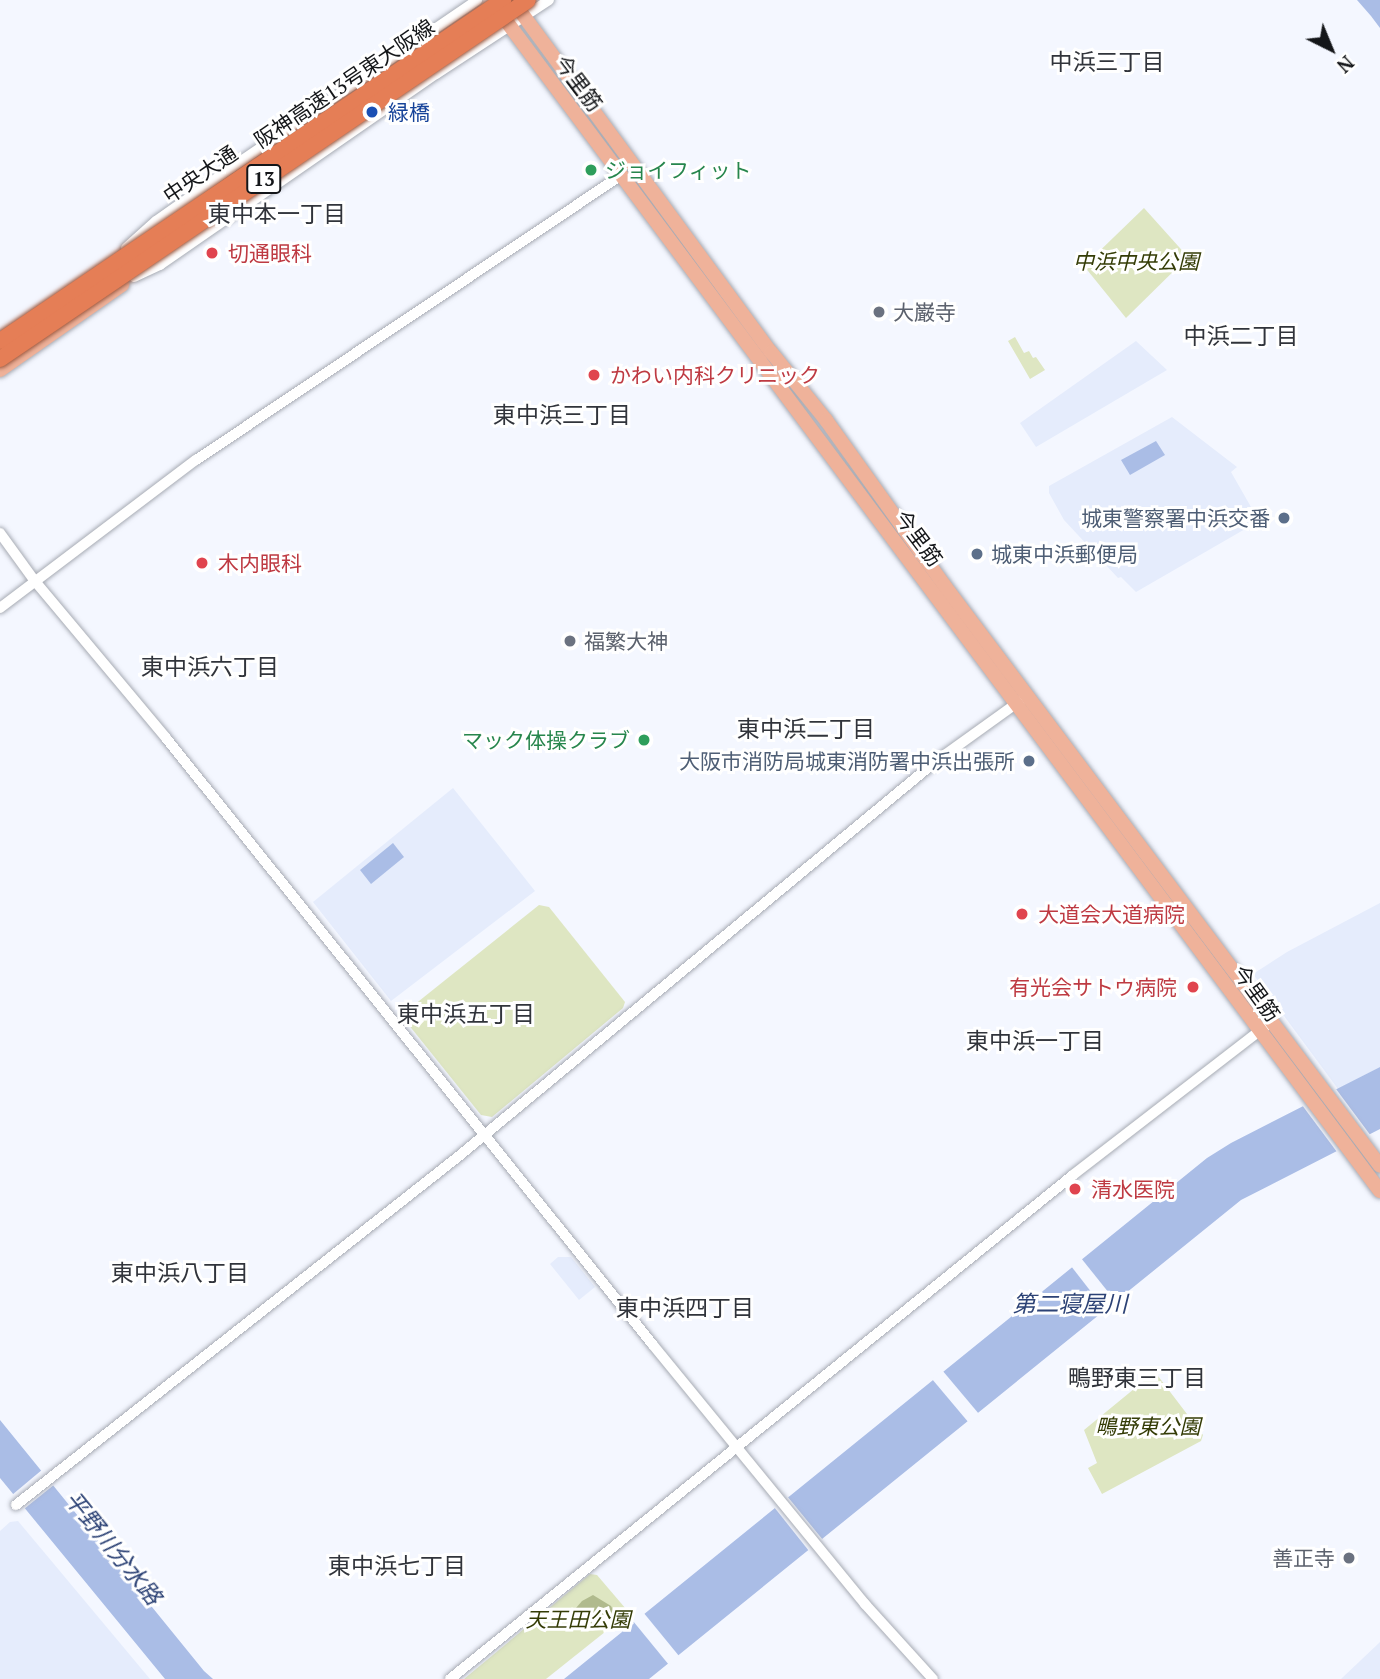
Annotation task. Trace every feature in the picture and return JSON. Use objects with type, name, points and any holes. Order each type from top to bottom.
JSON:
[{"type":"highway","name":"阪神高速13号東大阪線","points":[[0,341],[503,0]]},
{"type":"highway","name":"阪神高速13号東大阪線","points":[[0,359],[528,0]]},
{"type":"main road","name":"中央大通","points":[[0,334],[491,0]]},
{"type":"main road","name":"今里筋","points":[[491,0],[1022,699],[1319,1097]]},
{"type":"main road","name":"今里筋","points":[[512,0],[771,352],[826,420],[1022,699]]},
{"type":"main road","points":[[0,370],[191,236]]},
{"type":"main road","points":[[1319,1097],[1362,1141],[1380,1166]]},
{"type":"main road","points":[[1319,1097],[1347,1147],[1380,1191]]},
{"type":"street","points":[[119,255],[178,205],[477,0]]},
{"type":"street","points":[[134,277],[160,265],[436,74],[549,0]]},
{"type":"street","points":[[0,608],[196,460],[623,174]]},
{"type":"street","points":[[0,533],[34,580],[166,738],[737,1447],[865,1604],[933,1679]]},
{"type":"street","points":[[17,1504],[484,1134],[935,762],[1022,699]]},
{"type":"street","points":[[450,1679],[1073,1175],[1265,1027]]},
{"type":"shaded area","points":[[1136,341],[1167,370],[1036,447],[1020,423]]},
{"type":"shaded area","points":[[1172,417],[1237,467],[1231,472],[1259,521],[1136,592],[1121,577],[1118,578],[1064,520],[1049,493],[1049,486]]},
{"type":"shaded area","points":[[453,788],[535,891],[391,1001],[313,902]]},
{"type":"shaded area","points":[[1380,903],[1380,1067],[1338,1089],[1253,974],[1287,952]]},
{"type":"shaded area","points":[[558,1257],[571,1257],[595,1287],[579,1300],[550,1264]]},
{"type":"shaded area","points":[[18,1521],[150,1679],[0,1679],[0,1531],[10,1522]]},
{"type":"shaded area","points":[[1380,1642],[1380,1679],[1341,1679]]},
{"type":"green space","name":"中浜中央公園","points":[[1144,208],[1188,257],[1126,318],[1084,266]]},
{"type":"green space","points":[[1015,337],[1024,353],[1029,351],[1045,370],[1030,379],[1008,341]]},
{"type":"green space","points":[[539,905],[549,907],[625,1002],[623,1008],[492,1117],[481,1115],[404,1019],[404,1013]]},
{"type":"green space","name":"鴫野東公園","points":[[1151,1375],[1158,1376],[1203,1435],[1201,1441],[1102,1494],[1088,1468],[1097,1463],[1084,1430]]},
{"type":"green space","name":"天王田公園","points":[[590,1574],[597,1575],[626,1609],[625,1616],[546,1679],[464,1679]]},
{"type":"green space","points":[[593,1595],[611,1606],[616,1616],[601,1629],[591,1629],[576,1608]]},
{"type":"water","points":[[1357,0],[1380,0],[1380,28],[1371,16]]},
{"type":"water","points":[[1156,441],[1165,455],[1130,475],[1121,460]]},
{"type":"water","points":[[393,843],[404,857],[371,884],[360,870]]},
{"type":"water","name":"第二寝屋川","points":[[1380,1067],[1380,1129],[1241,1200],[649,1679],[564,1679],[1207,1158],[1231,1143]]},
{"type":"water","name":"平野川分水路","points":[[0,1420],[213,1679],[165,1679],[0,1478]]},
{"type":"pier","points":[[1336,1089],[1371,1136],[1337,1152],[1302,1105]]},
{"type":"pier","points":[[1081,1258],[1117,1303],[1106,1311],[1071,1266]]},
{"type":"pier","points":[[942,1370],[979,1414],[969,1423],[932,1379]]},
{"type":"pier","points":[[43,1469],[55,1484],[24,1509],[12,1495]]},
{"type":"pier","points":[[787,1496],[823,1540],[809,1551],[774,1507]]},
{"type":"pier","points":[[643,1612],[679,1656],[669,1665],[633,1621]]},
{"type":"place","name":"緑橋","points":[[372,112]]},
{"type":"place","name":"ジョイフィット","points":[[591,170]]},
{"type":"place","name":"切通眼科","points":[[212,253]]},
{"type":"place","name":"大巌寺","points":[[879,312]]},
{"type":"place","name":"かわい内科クリニック","points":[[594,375]]},
{"type":"place","name":"城東警察署中浜交番","points":[[1284,518]]},
{"type":"place","name":"城東中浜郵便局","points":[[977,554]]},
{"type":"place","name":"木内眼科","points":[[202,563]]},
{"type":"place","name":"福繁大神","points":[[570,641]]},
{"type":"place","name":"マック体操クラブ","points":[[644,740]]},
{"type":"place","name":"大阪市消防局城東消防署中浜出張所","points":[[1029,761]]},
{"type":"place","name":"大道会大道病院","points":[[1022,914]]},
{"type":"place","name":"有光会サトウ病院","points":[[1193,987]]},
{"type":"place","name":"清水医院","points":[[1075,1189]]},
{"type":"place","name":"善正寺","points":[[1349,1558]]},
{"type":"district","name":"中浜三丁目","points":[[1107,62]]},
{"type":"district","name":"東中本一丁目","points":[[277,214]]},
{"type":"district","name":"中浜二丁目","points":[[1241,336]]},
{"type":"district","name":"東中浜三丁目","points":[[562,415]]},
{"type":"district","name":"東中浜六丁目","points":[[210,667]]},
{"type":"district","name":"東中浜二丁目","points":[[806,729]]},
{"type":"district","name":"東中浜五丁目","points":[[466,1014]]},
{"type":"district","name":"東中浜一丁目","points":[[1035,1041]]},
{"type":"district","name":"東中浜八丁目","points":[[180,1273]]},
{"type":"district","name":"東中浜四丁目","points":[[685,1308]]},
{"type":"district","name":"鴫野東三丁目","points":[[1137,1378]]},
{"type":"district","name":"東中浜七丁目","points":[[397,1566]]}]
